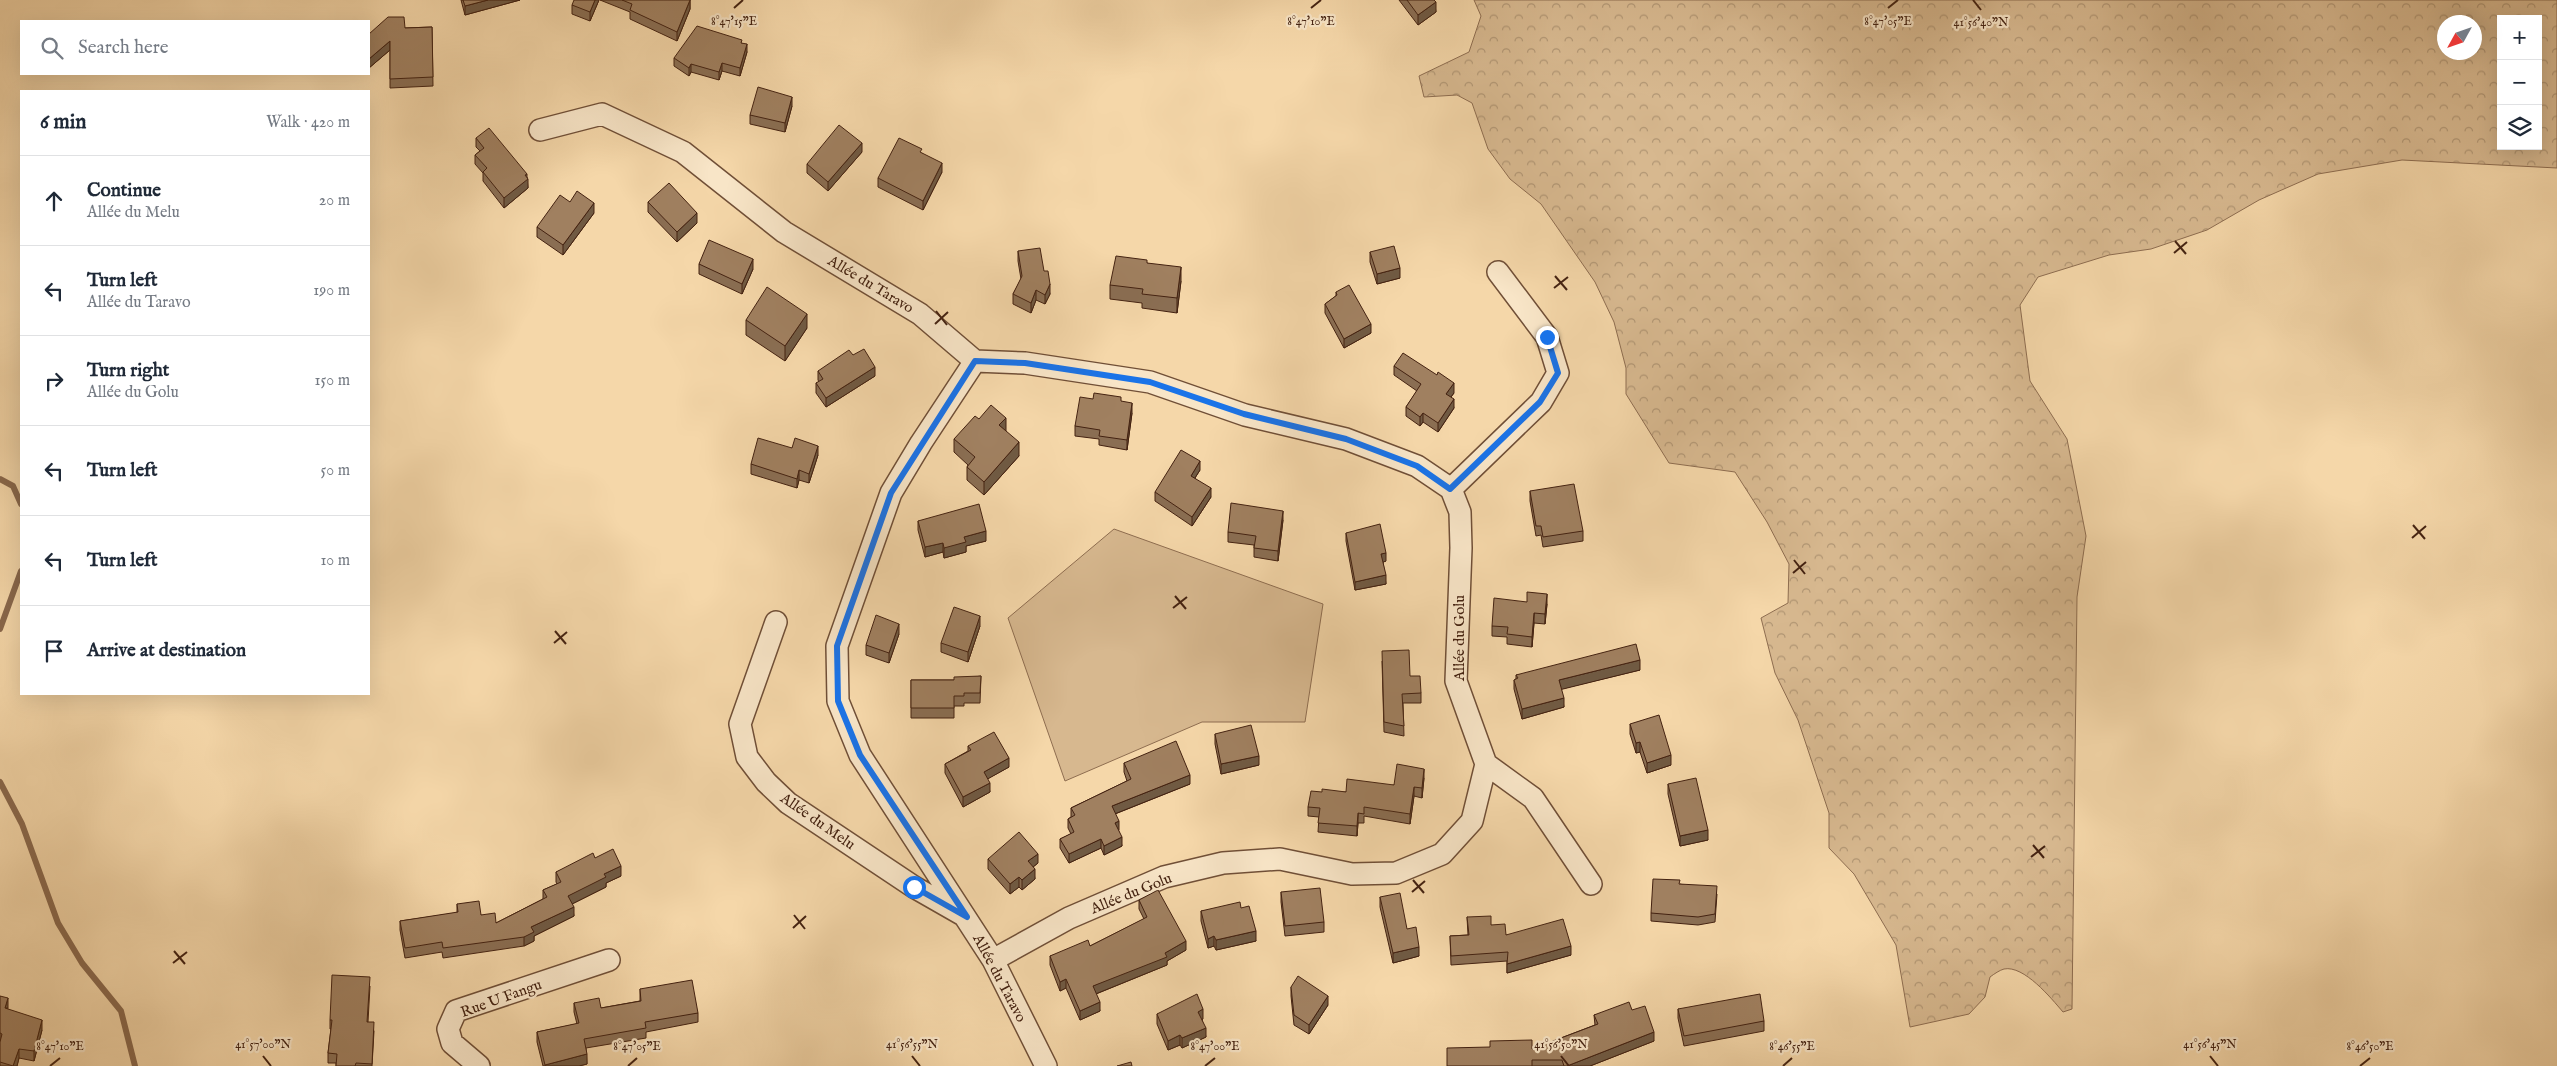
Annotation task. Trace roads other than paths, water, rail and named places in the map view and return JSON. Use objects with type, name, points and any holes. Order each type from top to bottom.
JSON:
[{"type":"street","name":"Allée du Taravo","points":[[540,130],[602,114],[683,152],[784,232],[920,314],[975,361],[891,493],[837,646],[838,701],[860,755],[967,917],[993,960],[1046,1066]]},
{"type":"street","points":[[975,361],[1025,363],[1150,382],[1244,414],[1346,439],[1417,466],[1450,489],[1540,402],[1558,373],[1547,337],[1498,272]]},
{"type":"street","name":"Allée du Golu","points":[[993,960],[1069,918],[1095,907],[1164,878],[1223,863],[1280,860],[1352,874],[1396,873],[1442,854],[1472,821],[1486,764],[1456,681],[1461,548],[1460,512],[1450,489]]},
{"type":"street","name":"Allée du Melu","points":[[776,622],[740,724],[748,757],[766,782],[788,803],[914,887],[967,917]]},
{"type":"street","points":[[1486,764],[1533,798],[1591,884]]},
{"type":"street","name":"Rue U Fangu","points":[[479,1066],[452,1043],[448,1029],[456,1011],[609,960]]},
{"type":"waterway","points":[[0,479],[13,486],[20,502]]},
{"type":"waterway","points":[[0,629],[20,574]]},
{"type":"waterway","points":[[0,782],[22,824],[58,923],[82,963],[121,1011],[135,1066]]}]
